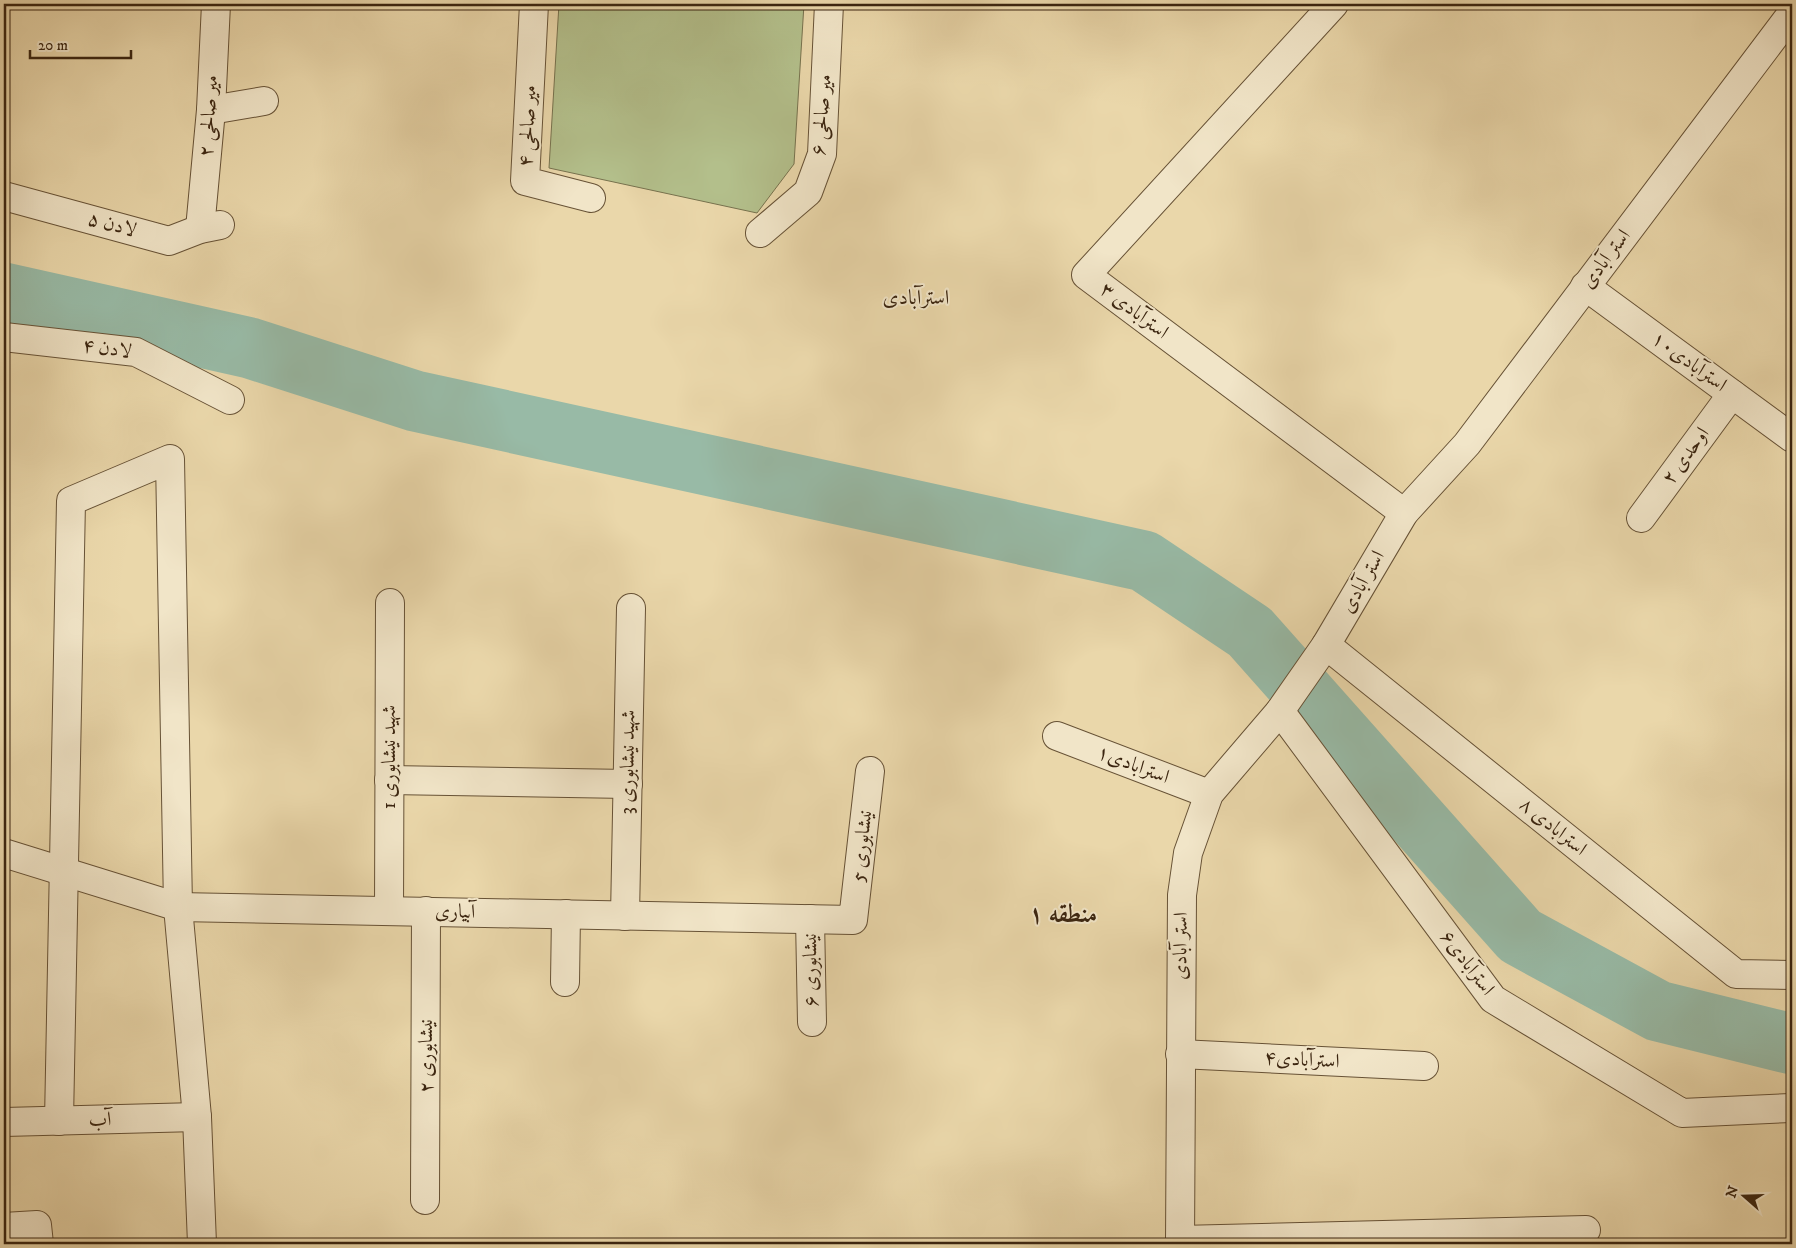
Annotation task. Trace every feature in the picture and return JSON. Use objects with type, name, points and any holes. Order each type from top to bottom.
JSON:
[{"type":"street","name":"۲ میر صالحی","points":[[210,227],[211,110],[216,4]]},
{"type":"street","name":"۴ میر صالحی","points":[[534,4],[525,181],[590,198]]},
{"type":"street","name":"۶ میر صالحی","points":[[760,233],[808,192],[822,154],[829,4]]},
{"type":"street","name":"استرآبادی ۳","points":[[1334,4],[1086,275],[1404,514]]},
{"type":"street","name":"استر آبادی","points":[[1180,1242],[1182,895],[1188,853],[1209,794],[1280,712],[1326,645],[1404,514],[1467,444],[1792,13]]},
{"type":"street","points":[[211,110],[264,102]]},
{"type":"street","name":"۵ لادن","points":[[4,196],[169,241],[210,227]]},
{"type":"street","name":"استرآبادی۱۰","points":[[1585,286],[1792,438]]},
{"type":"street","name":"۴ لادن","points":[[4,336],[136,352],[230,400]]},
{"type":"street","name":"۲ اوحدی","points":[[1641,518],[1732,394]]},
{"type":"street","points":[[59,1121],[71,501],[170,459],[178,906],[197,1117],[202,1244]]},
{"type":"street","name":"شهید نیشابوری 1","points":[[389,911],[390,603]]},
{"type":"street","name":"شهید نیشابوری 3","points":[[625,916],[631,608]]},
{"type":"street","name":"۸ استرابادی","points":[[1326,645],[1736,974],[1792,975]]},
{"type":"street","name":"استرآبادی۶","points":[[1280,712],[1493,999],[1682,1113],[1791,1108]]},
{"type":"street","name":"استرابادی۱","points":[[1057,736],[1209,794]]},
{"type":"street","name":"نیشابوری 5","points":[[853,920],[870,771]]},
{"type":"street","points":[[389,780],[628,784]]},
{"type":"street","name":"آبیاری","points":[[4,853],[178,906],[853,920]]},
{"type":"street","name":"نیشابوری ۲","points":[[425,1200],[426,911]]},
{"type":"street","points":[[565,982],[566,914]]},
{"type":"street","name":"نیشابوری ۶","points":[[810,919],[812,1022]]},
{"type":"street","name":"استرآبادی۴","points":[[1180,1054],[1424,1066]]},
{"type":"street","name":"آب","points":[[4,1122],[197,1117]]},
{"type":"street","points":[[4,1227],[37,1225],[38,1244]]},
{"type":"street","points":[[1180,1242],[1586,1230]]},
{"type":"green space","points":[[559,4],[804,4],[794,164],[757,213],[549,168]]},
{"type":"waterway","points":[[4,293],[250,348],[415,401],[1144,561],[1250,632],[1520,936],[1658,1011],[1792,1044]]},
{"type":"district","name":"استرآبادی","points":[[916,298]]},
{"type":"district","name":"منطقه ۱","points":[[1063,914]]}]
